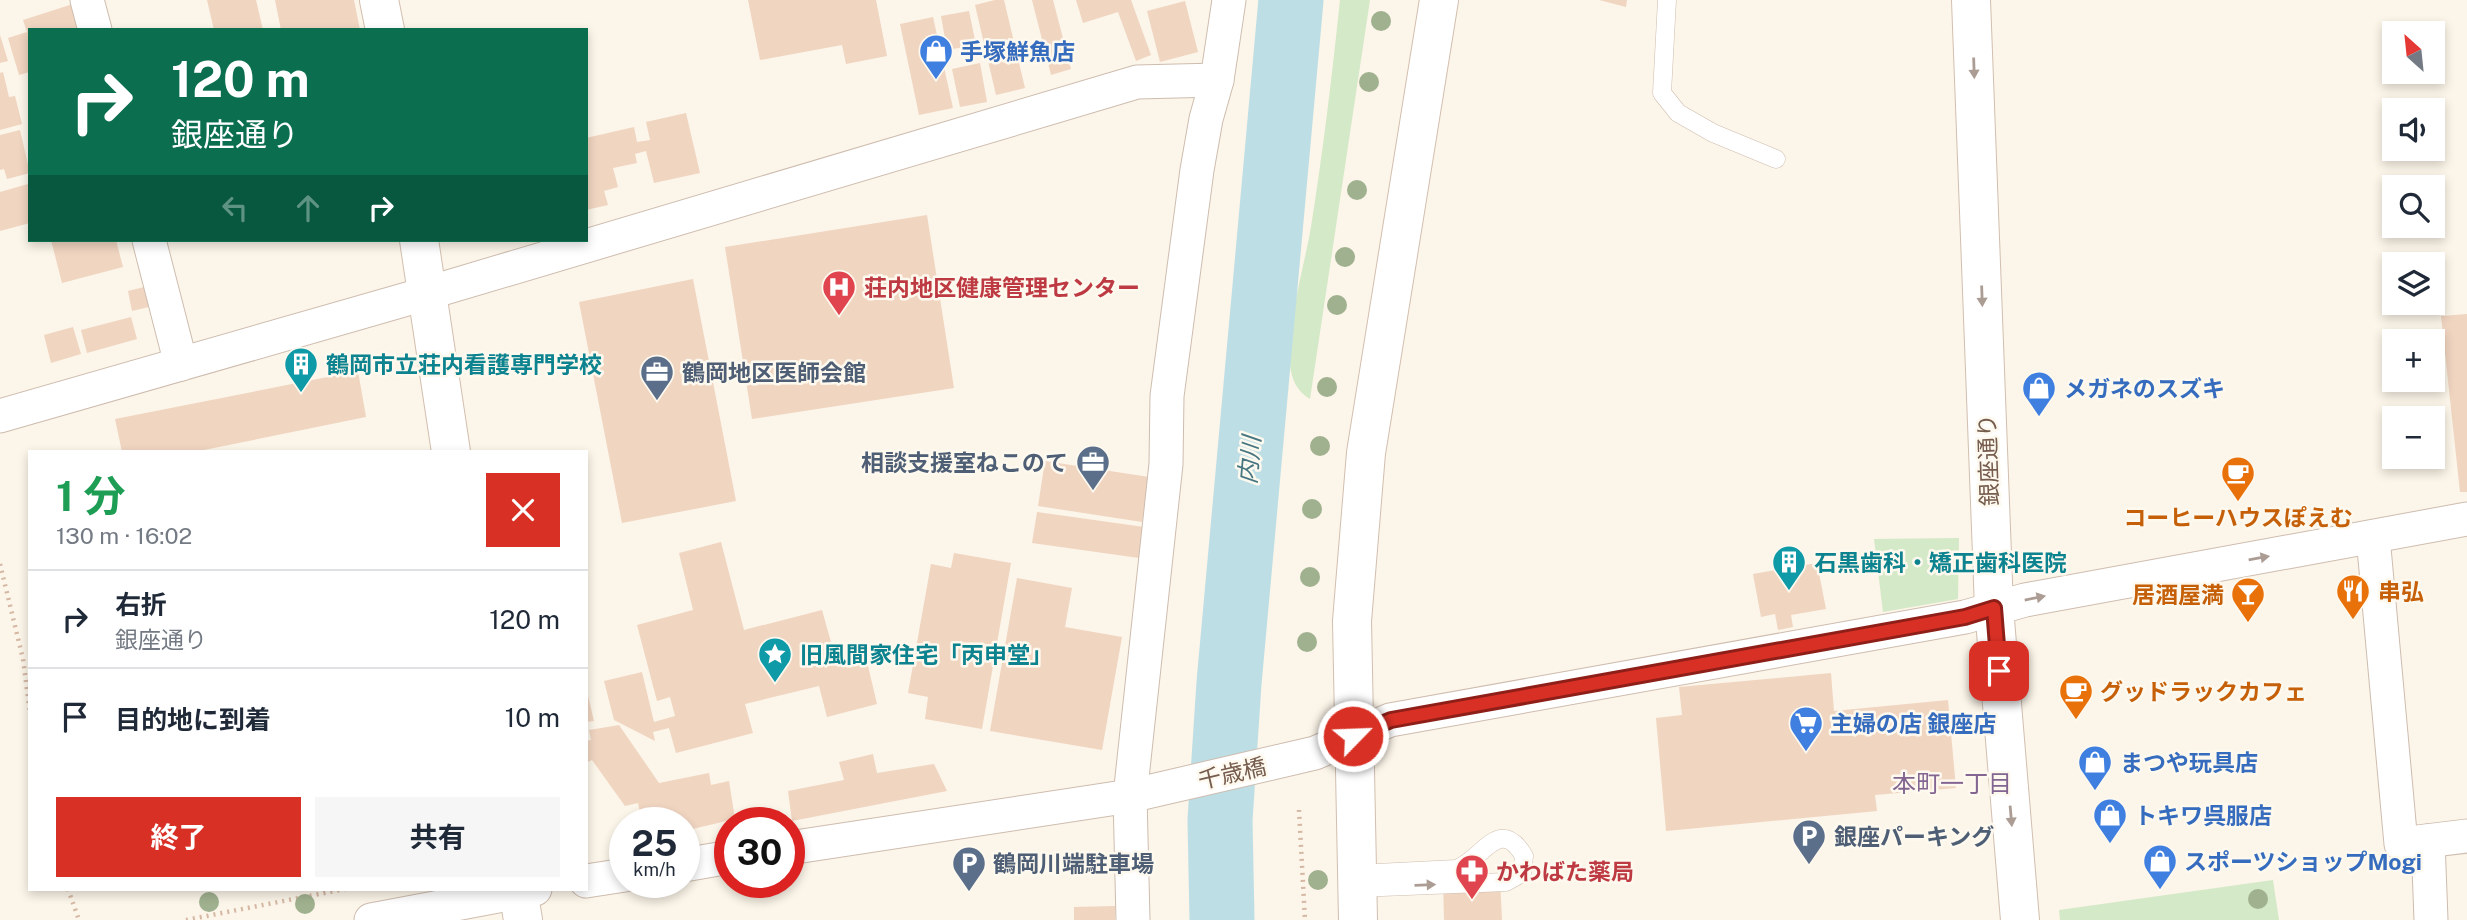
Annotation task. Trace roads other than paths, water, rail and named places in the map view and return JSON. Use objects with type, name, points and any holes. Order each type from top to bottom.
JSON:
[{"type":"street","points":[[87,0],[94,28]]},
{"type":"street","points":[[379,0],[385,28]]},
{"type":"street","points":[[1133,920],[1139,794],[1166,464],[1167,397],[1198,170],[1206,119],[1217,80],[1229,0]]},
{"type":"street","points":[[1357,894],[1352,621],[1366,453],[1439,0]]},
{"type":"street","name":"銀座通り","points":[[1971,0],[1994,608],[2020,920]]},
{"type":"street","points":[[0,416],[428,293],[1137,82],[1217,80]]},
{"type":"street","points":[[150,242],[181,363]]},
{"type":"street","points":[[419,242],[451,450]]},
{"type":"street","name":"千歳橋","points":[[805,846],[1139,794],[1315,753],[1391,720],[1965,617],[2025,600],[2467,519]]},
{"type":"street","points":[[2373,537],[2400,845],[2467,836]]},
{"type":"street","points":[[2428,841],[2431,920]]},
{"type":"street","points":[[588,881],[609,877]]},
{"type":"street","points":[[371,920],[524,897]]},
{"type":"lane","points":[[1667,0],[1662,93],[1678,113],[1713,132],[1776,159]]},
{"type":"lane","points":[[1499,839],[1513,841],[1524,856],[1522,873],[1506,882],[1357,894],[1457,869],[1471,862],[1483,848],[1499,839]]},
{"type":"waterway","name":"内川","points":[[1222,920],[1220,820],[1229,683],[1291,0]]},
{"type":"place","name":"手塚鮮魚店","points":[[936,81]]},
{"type":"place","name":"荘内地区健康管理センター","points":[[839,317]]},
{"type":"place","name":"鶴岡市立荘内看護専門学校","points":[[301,394]]},
{"type":"place","name":"鶴岡地区医師会館","points":[[657,402]]},
{"type":"place","name":"メガネのスズキ","points":[[2039,418]]},
{"type":"place","name":"相談支援室ねこのて","points":[[1093,492]]},
{"type":"place","name":"コーヒーハウスぽえむ","points":[[2238,503]]},
{"type":"place","name":"石黒歯科・矯正歯科医院","points":[[1789,592]]},
{"type":"place","name":"串弘","points":[[2353,621]]},
{"type":"place","name":"居酒屋満","points":[[2248,624]]},
{"type":"place","name":"旧風間家住宅「丙申堂」","points":[[775,684]]},
{"type":"place","name":"グッドラックカフェ","points":[[2076,721]]},
{"type":"place","name":"主婦の店 銀座店","points":[[1806,753]]},
{"type":"place","name":"まつや玩具店","points":[[2095,792]]},
{"type":"place","name":"トキワ呉服店","points":[[2110,845]]},
{"type":"place","name":"銀座パーキング","points":[[1809,866]]},
{"type":"place","name":"スポーツショップMogi","points":[[2160,891]]},
{"type":"place","name":"鶴岡川端駐車場","points":[[969,893]]},
{"type":"place","name":"かわばた薬局","points":[[1472,901]]},
{"type":"district","name":"本町一丁目","points":[[1952,783]]}]
